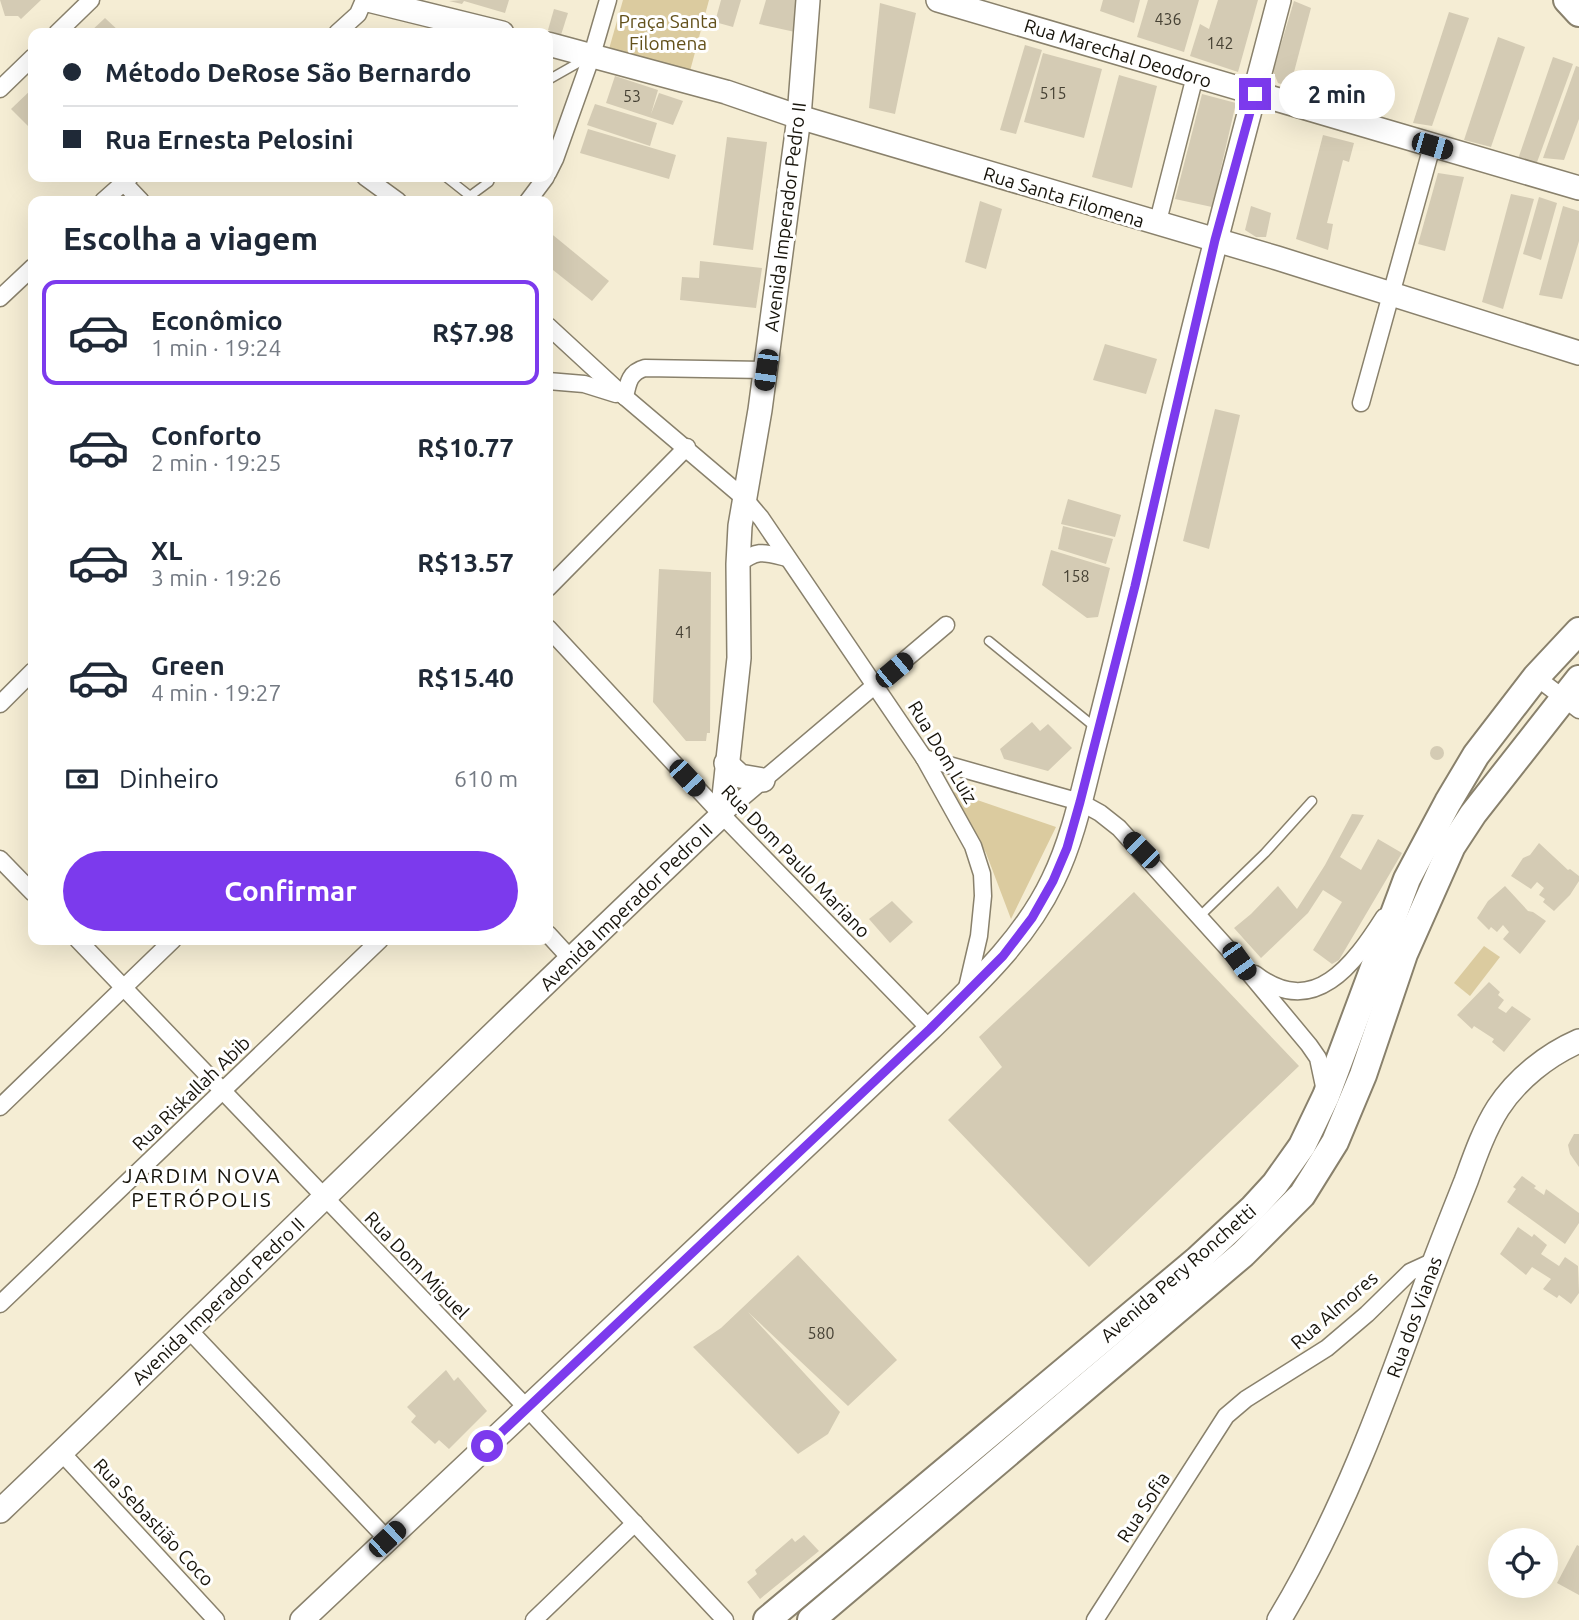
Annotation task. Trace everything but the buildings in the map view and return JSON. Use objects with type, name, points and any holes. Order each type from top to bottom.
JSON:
[{"type":"main road","points":[[1567,0],[1579,13]]},
{"type":"main road","name":"Avenida Pery Ronchetti","points":[[767,1620],[1197,1260],[1275,1184],[1302,1146],[1325,1096],[1407,879],[1476,755],[1536,677],[1579,631]]},
{"type":"main road","name":"Avenida Pery Ronchetti","points":[[811,1620],[1243,1254],[1302,1195],[1335,1142],[1348,1115],[1404,954],[1452,846],[1473,814],[1574,695]]},
{"type":"street","points":[[62,28],[91,0]]},
{"type":"street","points":[[342,28],[358,13],[366,0],[481,28]]},
{"type":"street","points":[[553,163],[592,55],[608,0]]},
{"type":"street","name":"Avenida Imperador Pedro II","points":[[0,1511],[325,1199],[570,958],[722,815],[738,658],[738,564],[744,498],[766,370],[799,117],[808,0]]},
{"type":"street","name":"Rua Marechal Deodoro","points":[[939,0],[980,6],[1314,115],[1579,188]]},
{"type":"street","points":[[302,1620],[930,1029],[1003,956],[1032,918],[1053,881],[1067,848],[1080,802],[1135,586],[1215,240],[1279,0]]},
{"type":"street","name":"Rua Santa Filomena","points":[[553,45],[726,92],[799,117],[1215,240],[1579,353]]},
{"type":"street","points":[[0,89],[28,62]]},
{"type":"street","points":[[1157,225],[1195,76]]},
{"type":"street","points":[[1361,404],[1432,146]]},
{"type":"street","points":[[108,196],[124,182]]},
{"type":"street","points":[[372,182],[391,196]]},
{"type":"street","points":[[0,298],[28,272]]},
{"type":"street","name":"Rua Dom Luiz","points":[[553,331],[625,397],[744,498],[761,518],[924,758],[968,836],[982,874],[983,914],[966,994]]},
{"type":"street","points":[[553,381],[584,384],[625,397],[630,377],[634,372],[645,368],[766,370]]},
{"type":"street","points":[[553,583],[687,447]]},
{"type":"street","points":[[738,564],[751,554],[759,552],[786,558]]},
{"type":"street","points":[[722,815],[946,625]]},
{"type":"street","name":"Rua Dom Paulo Mariano","points":[[553,633],[722,815],[930,1029]]},
{"type":"street","points":[[0,704],[28,676]]},
{"type":"street","points":[[1536,677],[1574,695]]},
{"type":"street","points":[[924,758],[1080,802],[1119,828],[1239,961],[1318,1058],[1325,1096]]},
{"type":"street","points":[[726,763],[740,776],[763,780]]},
{"type":"street","points":[[0,859],[28,888]]},
{"type":"street","points":[[1239,961],[1276,988],[1301,992],[1314,990],[1334,979],[1351,963],[1407,879]]},
{"type":"street","points":[[553,939],[570,958]]},
{"type":"street","name":"Rua Dom Miguel","points":[[83,945],[527,1408],[725,1620]]},
{"type":"street","points":[[0,1107],[168,945]]},
{"type":"street","name":"Rua Riskallah Abib","points":[[0,1304],[375,945]]},
{"type":"street","name":"Rua dos Vianas","points":[[1279,1620],[1322,1541],[1356,1467],[1474,1159],[1496,1110],[1540,1064],[1579,1041]]},
{"type":"street","name":"Rua Almores","points":[[1226,1416],[1246,1399],[1327,1348],[1410,1272],[1434,1261]]},
{"type":"street","points":[[188,1329],[387,1539]]},
{"type":"street","name":"Rua Sofia","points":[[1095,1620],[1226,1416]]},
{"type":"street","name":"Rua Sebastião Coco","points":[[61,1452],[216,1620]]},
{"type":"street","points":[[534,1620],[635,1523]]},
{"type":"lane","points":[[553,77],[592,55]]},
{"type":"lane","points":[[452,182],[470,196],[489,182]]},
{"type":"lane","points":[[989,641],[1098,730]]},
{"type":"lane","points":[[1200,916],[1265,853],[1312,802]]},
{"type":"green space","name":"Praça Santa Filomena","points":[[623,0],[709,0],[690,71],[609,49]]},
{"type":"green space","points":[[951,791],[1056,827],[1011,919],[986,853]]},
{"type":"green space","points":[[1484,946],[1500,957],[1470,996],[1454,983]]},
{"type":"district","name":"JARDIM NOVA PETRÓPOLIS","points":[[202,1187]]},
{"type":"route","points":[[487,1446],[930,1029],[1003,956],[1032,918],[1053,881],[1067,848],[1080,802],[1135,586],[1215,240],[1255,94]]}]
